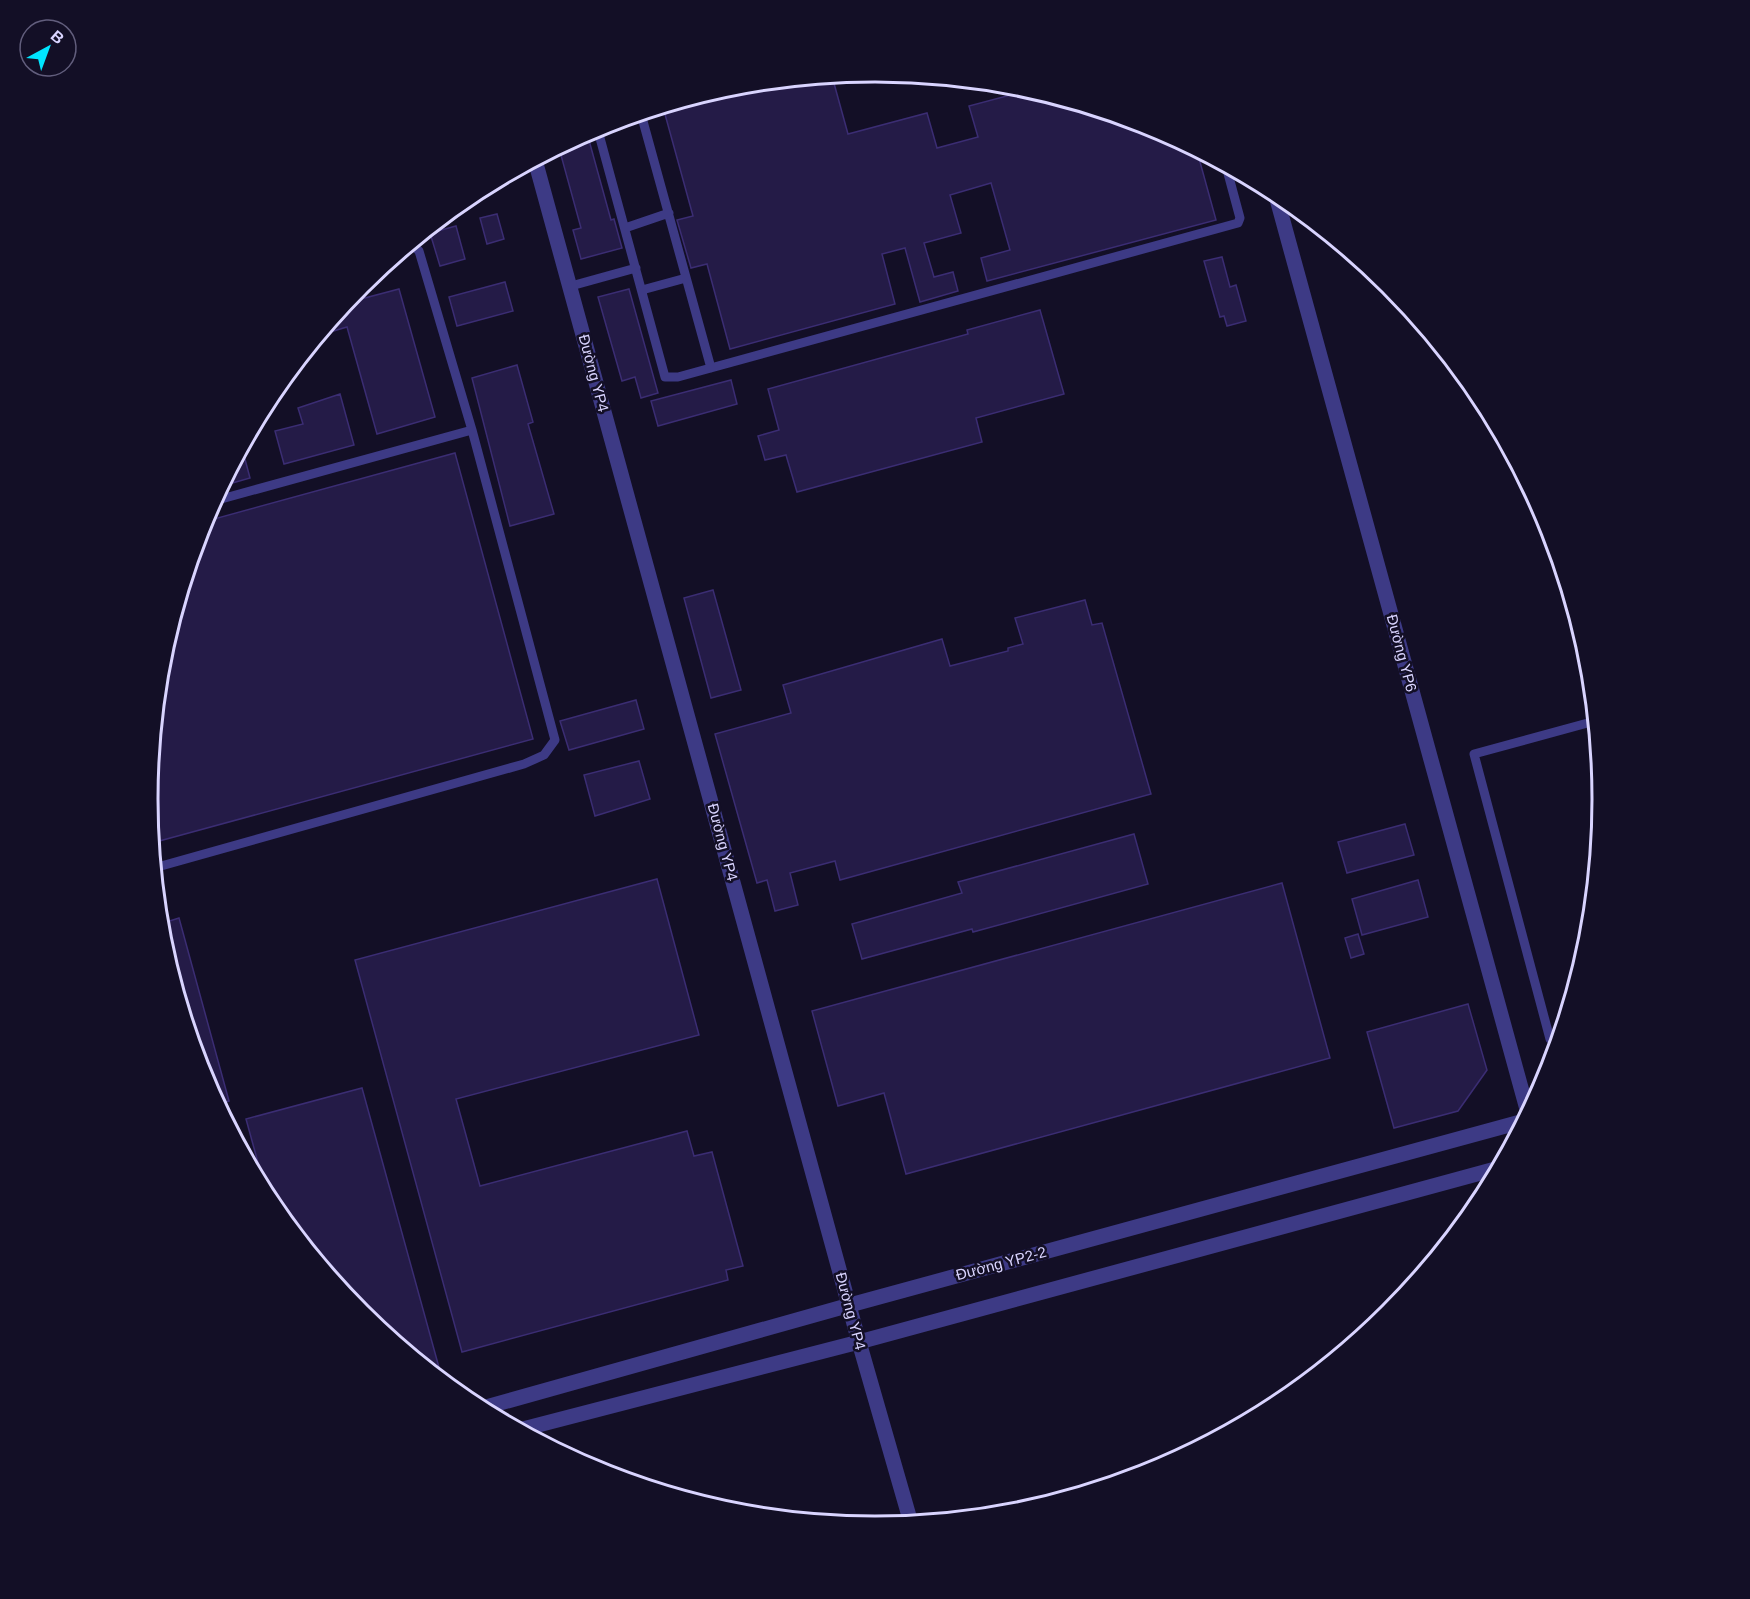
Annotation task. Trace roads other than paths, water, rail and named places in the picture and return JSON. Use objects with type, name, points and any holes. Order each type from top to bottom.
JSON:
[{"type":"street","name":"Đường YP4","points":[[537,167],[859,1342],[909,1515]]},
{"type":"street","name":"Đường YP6","points":[[1279,208],[1525,1102]]},
{"type":"street","name":"Đường YP2-2","points":[[492,1405],[1514,1124]]},
{"type":"street","points":[[529,1427],[859,1342],[1488,1171]]},
{"type":"lane","points":[[643,122],[711,368]]},
{"type":"lane","points":[[600,137],[665,377],[678,377],[1238,223],[1240,218],[1229,176]]},
{"type":"lane","points":[[625,228],[669,213]]},
{"type":"lane","points":[[162,866],[524,764],[544,755],[555,740],[472,430],[419,251],[416,249]]},
{"type":"lane","points":[[571,286],[636,268]]},
{"type":"lane","points":[[642,290],[686,278]]},
{"type":"lane","points":[[225,498],[472,430]]},
{"type":"lane","points":[[1550,1039],[1474,754],[1587,723]]}]
